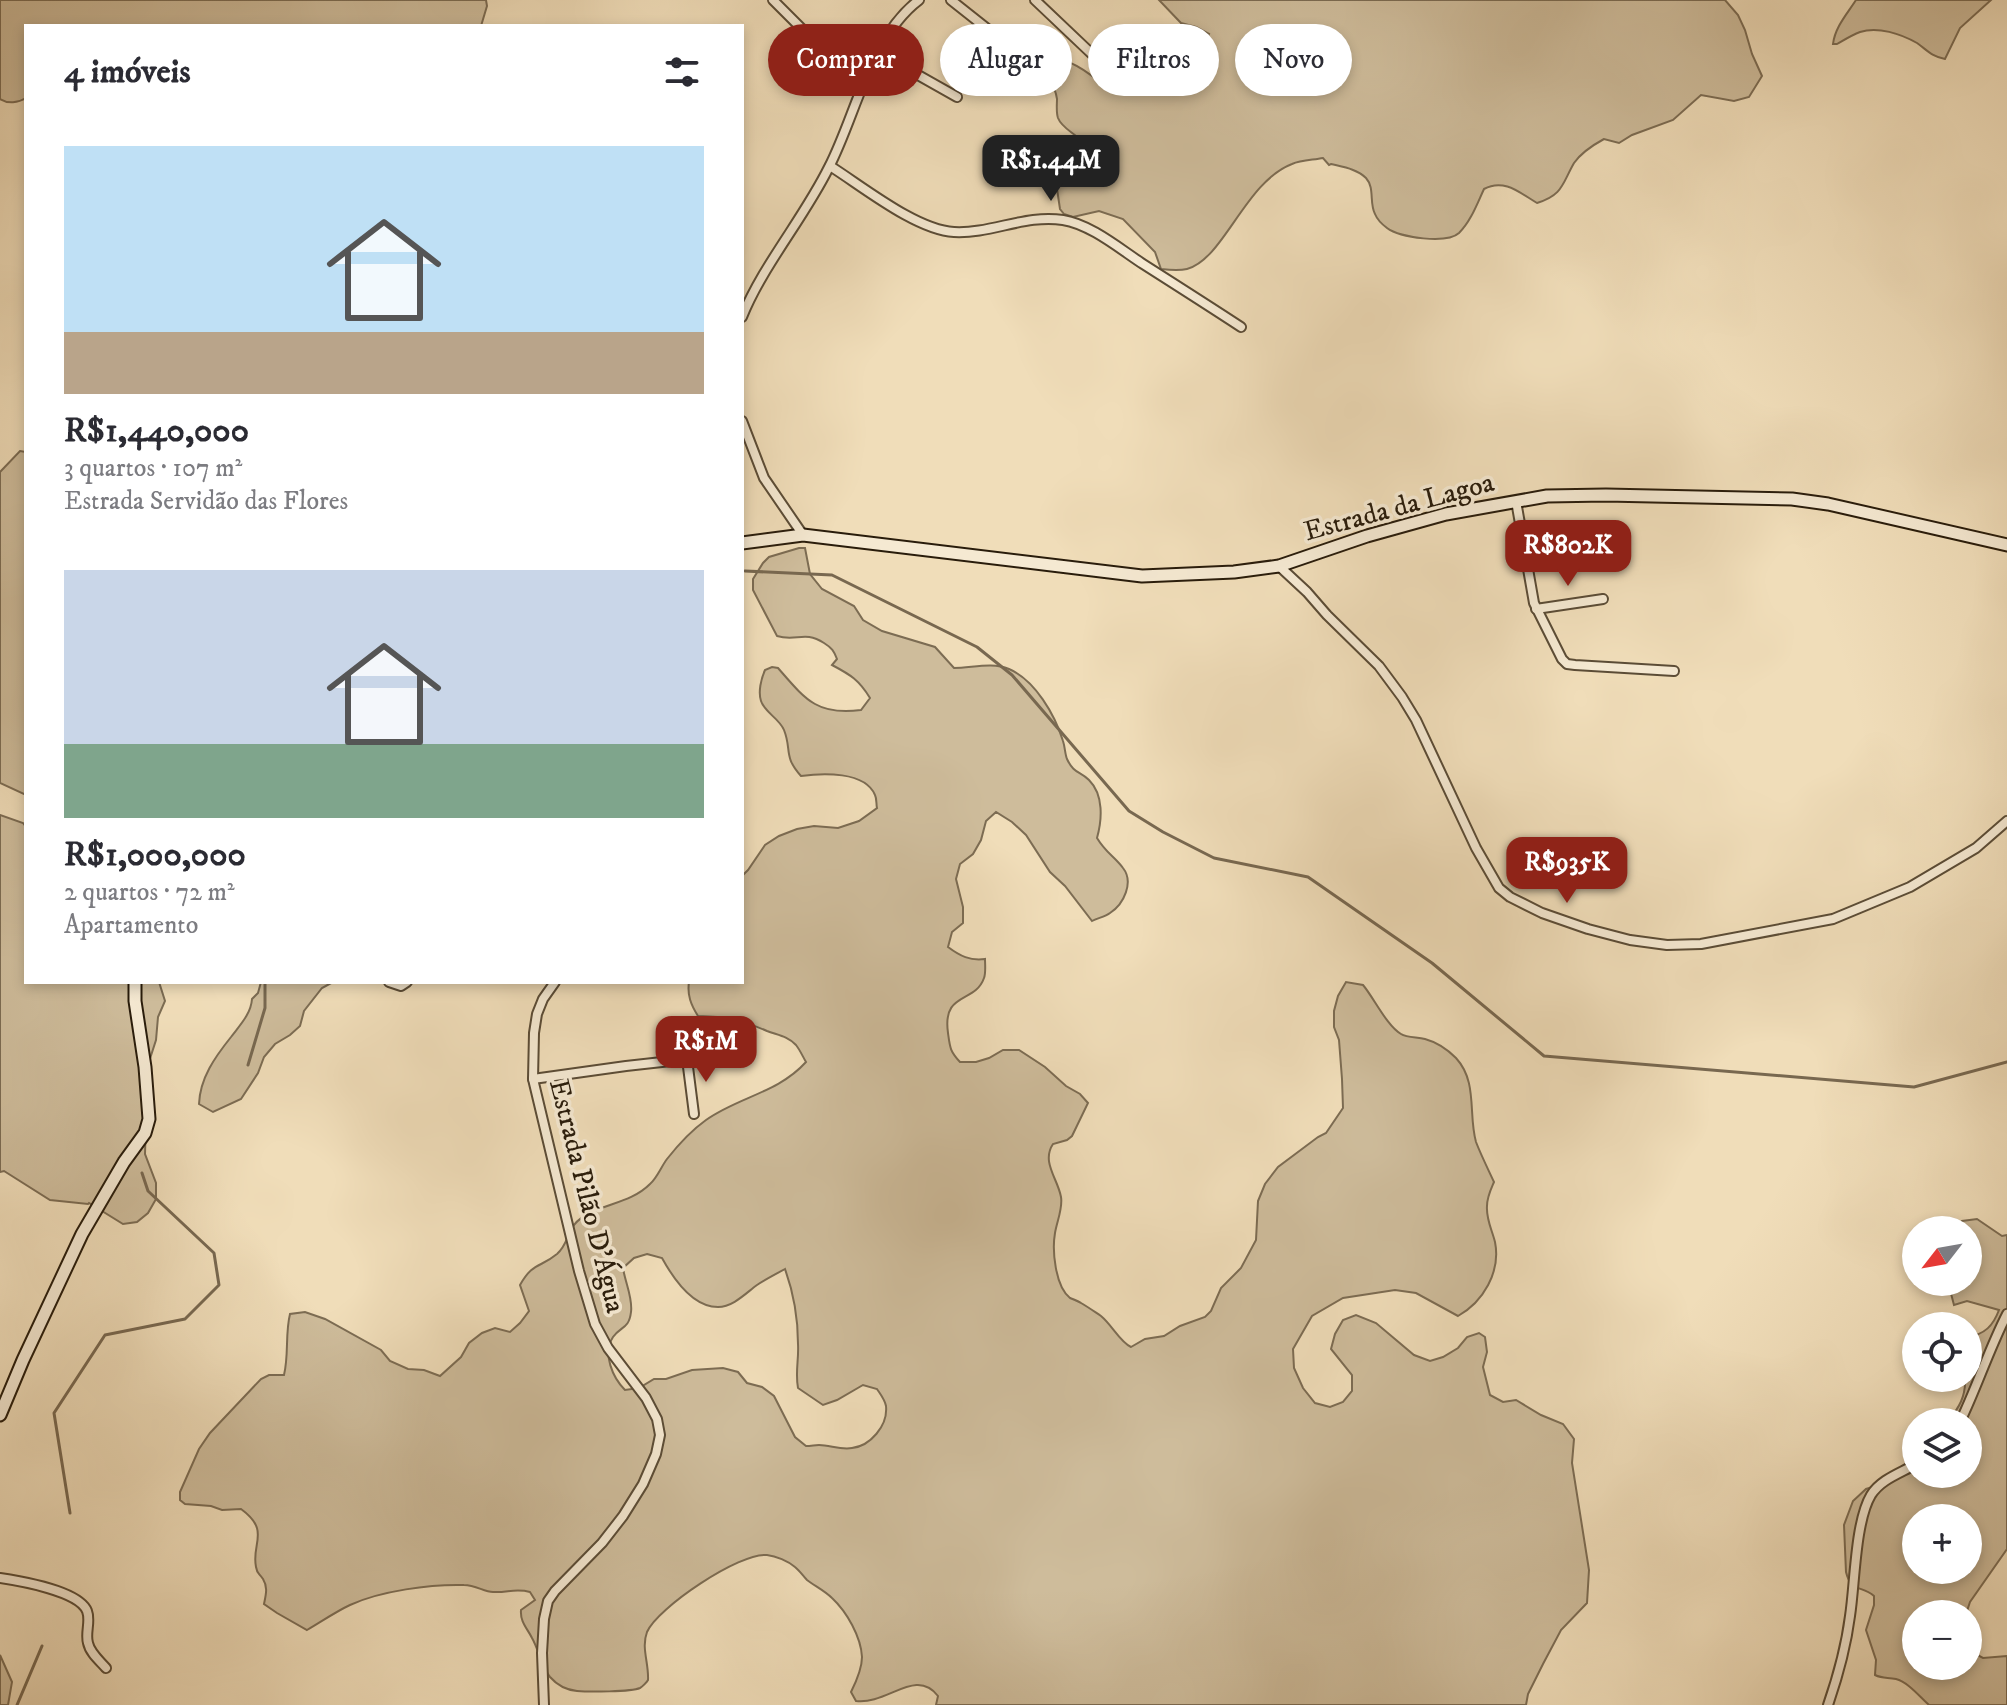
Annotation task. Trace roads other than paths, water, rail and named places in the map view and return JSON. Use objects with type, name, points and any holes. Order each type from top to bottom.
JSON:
[{"type":"street","points":[[773,0],[797,24]]},
{"type":"street","points":[[895,24],[919,0]]},
{"type":"street","points":[[951,0],[981,24]]},
{"type":"street","points":[[1035,0],[1088,50]]},
{"type":"street","points":[[924,78],[957,97]]},
{"type":"street","points":[[744,313],[830,166],[859,96]]},
{"type":"street","points":[[830,166],[926,225],[953,232],[985,229],[1034,218],[1065,220],[1095,232],[1241,327]]},
{"type":"street","points":[[744,426],[764,478],[803,535]]},
{"type":"street","name":"Estrada da Lagoa","points":[[744,543],[803,535],[1142,576],[1234,572],[1279,566],[1380,532],[1446,514],[1547,496],[1606,495],[1792,499],[1856,509],[2007,545]]},
{"type":"street","points":[[1516,501],[1536,609],[1559,656],[1567,664],[1674,671]]},
{"type":"street","points":[[1279,566],[1379,666],[1416,720],[1476,848],[1499,888],[1542,913],[1630,940],[1701,944],[1833,919],[1910,887],[1976,848],[2007,821]]},
{"type":"street","points":[[1536,609],[1603,599]]},
{"type":"street","points":[[0,1415],[82,1234],[124,1162],[145,1133],[149,1119],[135,984]]},
{"type":"street","name":"Estrada Pilão D'Água","points":[[544,1705],[542,1653],[548,1601],[623,1516],[643,1484],[656,1454],[660,1435],[657,1419],[646,1398],[608,1348],[595,1324],[579,1271],[533,1079],[537,1014],[554,984]]},
{"type":"street","points":[[533,1079],[707,1056],[740,1044]]},
{"type":"street","points":[[687,1059],[694,1114]]},
{"type":"street","points":[[1967,1408],[2007,1314]]},
{"type":"street","points":[[1828,1705],[1841,1667],[1865,1510],[1878,1487],[1902,1472]]},
{"type":"street","points":[[0,1578],[33,1583],[68,1595],[82,1604],[87,1612],[88,1643],[106,1668]]},
{"type":"waterway","points":[[745,571],[832,575],[977,647],[1012,675],[1129,811],[1214,858],[1308,877],[1432,963],[1544,1056],[1914,1087],[2007,1062]]},
{"type":"waterway","points":[[248,1065],[265,1008],[265,984]]},
{"type":"waterway","points":[[70,1513],[54,1413],[105,1335],[185,1319],[219,1285],[214,1253],[148,1191],[142,1173]]},
{"type":"waterway","points":[[17,1705],[42,1646]]}]
